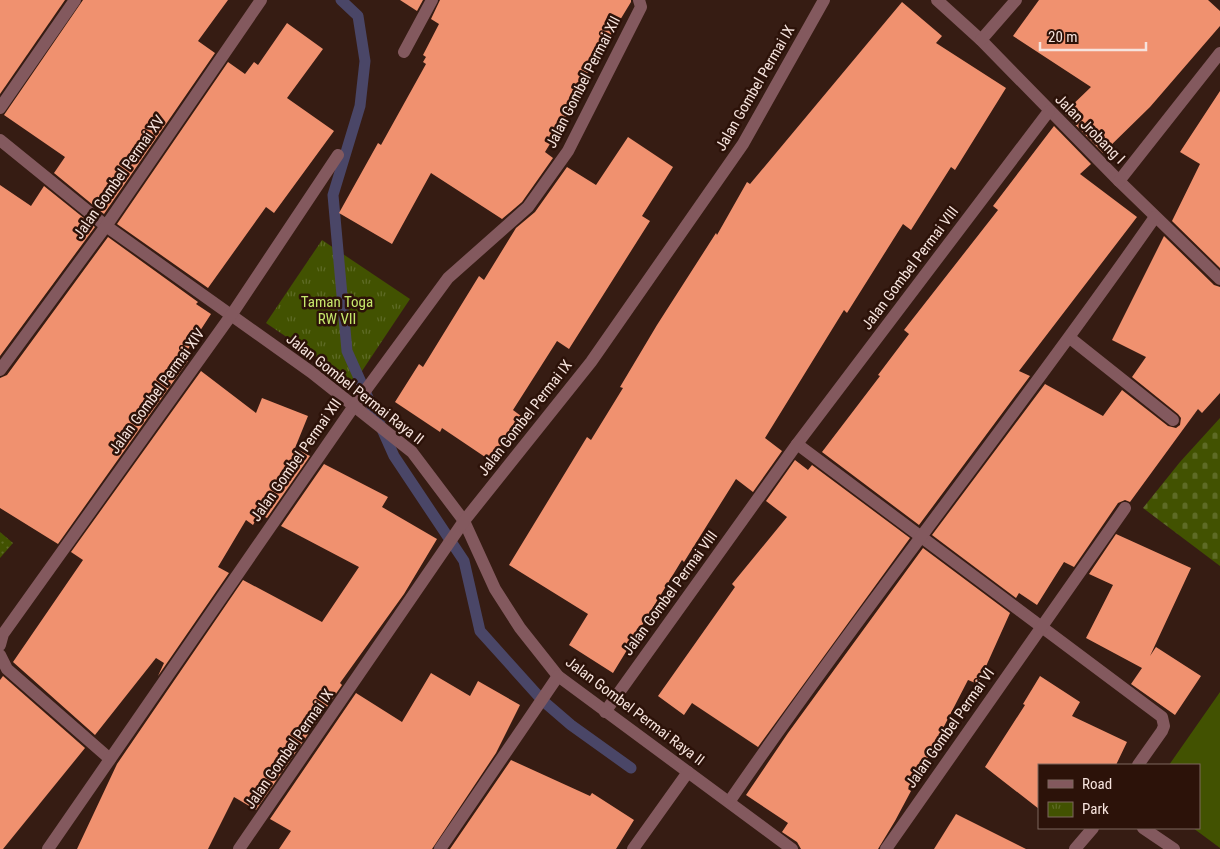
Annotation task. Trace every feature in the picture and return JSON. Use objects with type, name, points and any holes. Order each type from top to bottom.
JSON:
[{"type":"street","points":[[0,108],[74,0]]},
{"type":"street","name":"Jalan Gombel Permai XV","points":[[0,370],[106,226],[261,0]]},
{"type":"street","points":[[404,52],[432,0]]},
{"type":"street","name":"Jalan Gombel Permai XII","points":[[48,849],[354,406],[448,278],[528,207],[568,150],[641,7],[639,0]]},
{"type":"street","name":"Jalan Gombel Permai IX","points":[[239,849],[464,521],[591,362],[743,144],[824,0]]},
{"type":"street","name":"Jalan Jrobang I","points":[[938,0],[981,40],[1119,182],[1220,279]]},
{"type":"street","points":[[981,40],[1016,0]]},
{"type":"street","points":[[1119,182],[1220,53]]},
{"type":"street","name":"Jalan Gombel Permai VIII","points":[[605,712],[797,444],[1049,111]]},
{"type":"street","name":"Jalan Gombel Permai Raya II","points":[[0,140],[106,226],[232,314],[412,452],[464,521],[495,589],[520,628],[558,676],[792,849]]},
{"type":"street","name":"Jalan Gombel Permai XIV","points":[[0,645],[3,634],[232,314],[338,155]]},
{"type":"street","points":[[729,802],[919,536],[1070,338],[1155,217]]},
{"type":"street","points":[[1070,338],[1173,420]]},
{"type":"street","points":[[797,444],[1162,717],[1164,726],[1162,731],[1139,764]]},
{"type":"street","name":"Jalan Gombel Permai VI","points":[[886,849],[1040,626],[1125,508]]},
{"type":"street","points":[[0,655],[7,669],[110,759]]},
{"type":"street","points":[[440,849],[558,676]]},
{"type":"street","points":[[632,849],[688,772]]},
{"type":"street","points":[[1075,849],[1092,829]]},
{"type":"street","points":[[1144,829],[1174,849]]},
{"type":"green space","name":"Taman Toga RW VII","points":[[322,240],[410,299],[354,383],[266,323]]},
{"type":"green space","points":[[1220,418],[1220,566],[1143,508],[1180,462]]},
{"type":"green space","points":[[0,532],[13,543],[0,558]]},
{"type":"green space","points":[[1220,692],[1220,848],[1194,829],[1200,829],[1200,764],[1170,764]]},
{"type":"building","points":[[0,0],[65,0],[0,94]]},
{"type":"building","points":[[83,0],[228,0],[198,41],[215,53],[104,214],[54,173],[65,157],[4,115]]},
{"type":"building","points":[[400,0],[423,0],[417,11]]},
{"type":"building","points":[[440,0],[631,0],[631,2],[575,94],[579,96],[545,152],[553,158],[522,202],[502,219],[431,173],[392,244],[339,213],[378,143],[381,145],[426,64],[423,62],[426,57],[423,55],[439,24],[431,19]]},
{"type":"building","points":[[1039,0],[1208,0],[1220,11],[1220,26],[1150,107],[1103,153],[1064,113],[1091,87],[1013,36]]},
{"type":"building","points":[[902,2],[942,36],[936,43],[1006,88],[955,170],[951,167],[911,230],[903,224],[847,313],[844,310],[765,438],[782,451],[753,492],[736,479],[684,562],[682,560],[613,673],[569,645],[588,614],[509,565],[587,437],[591,440],[623,388],[620,387],[657,325],[716,233],[717,235],[747,182],[750,184]]},
{"type":"building","points":[[287,23],[323,49],[287,98],[334,131],[274,213],[266,207],[208,288],[117,224],[228,62],[245,74],[254,62],[258,65]]},
{"type":"building","points":[[1220,91],[1220,268],[1172,221],[1200,164],[1180,152]]},
{"type":"building","points":[[1054,126],[1091,164],[1080,174],[1137,217],[1019,371],[1030,376],[919,525],[822,452],[880,376],[878,375],[909,334],[904,330],[998,210],[993,206]]},
{"type":"building","points":[[628,137],[673,167],[642,216],[650,221],[569,349],[557,341],[513,410],[521,416],[491,461],[442,428],[440,432],[395,402],[419,364],[423,367],[479,276],[484,280],[516,228],[535,212],[567,167],[596,185]]},
{"type":"building","points":[[0,185],[31,206],[44,186],[95,227],[0,356]]},
{"type":"building","points":[[1164,236],[1214,285],[1220,287],[1220,393],[1202,413],[1198,409],[1130,502],[1125,500],[1118,503],[1074,567],[1064,562],[1037,605],[1019,593],[1016,598],[932,535],[1045,384],[1103,416],[1122,390],[1168,426],[1176,428],[1180,425],[1181,418],[1178,414],[1132,377],[1146,357],[1112,340]]},
{"type":"building","points":[[108,237],[198,302],[196,304],[211,314],[183,357],[188,361],[58,544],[0,508],[0,378],[7,375]]},
{"type":"building","points":[[201,371],[256,413],[262,398],[308,416],[295,448],[310,456],[267,518],[259,514],[253,525],[246,520],[218,567],[229,573],[158,676],[164,663],[156,658],[95,735],[13,662],[83,560],[71,552]]},
{"type":"building","points":[[795,460],[808,470],[812,465],[910,538],[758,747],[692,703],[684,715],[658,696],[735,587],[732,584],[787,517],[766,501]]},
{"type":"building","points":[[324,464],[388,497],[382,507],[437,539],[404,594],[340,683],[342,685],[256,810],[234,797],[208,849],[77,849],[117,764],[243,580],[322,622],[359,567],[281,526]]},
{"type":"building","points":[[1116,534],[1191,568],[1150,656],[1156,647],[1201,676],[1175,715],[1131,684],[1142,668],[1086,638],[1113,585],[1089,574]]},
{"type":"building","points":[[923,548],[1010,613],[978,684],[968,680],[923,767],[908,789],[911,791],[878,849],[801,849],[797,842],[782,832],[788,823],[746,795],[788,733]]},
{"type":"building","points":[[431,673],[470,696],[478,681],[520,705],[496,753],[432,849],[279,849],[291,831],[270,819],[356,693],[402,722]]},
{"type":"building","points":[[3,676],[85,748],[3,849],[0,849],[0,680]]},
{"type":"building","points":[[1040,676],[1080,702],[1072,716],[1127,742],[1116,764],[1038,764],[1038,808],[985,767],[1025,705],[1023,704]]},
{"type":"building","points":[[511,760],[590,796],[592,793],[634,820],[616,849],[450,849]]},
{"type":"building","points":[[956,814],[1026,849],[934,849]]},
{"type":"waterway","points":[[341,0],[358,16],[365,61],[360,106],[333,195],[347,351],[394,456],[464,561],[480,631],[542,700],[571,725],[631,768]]}]
